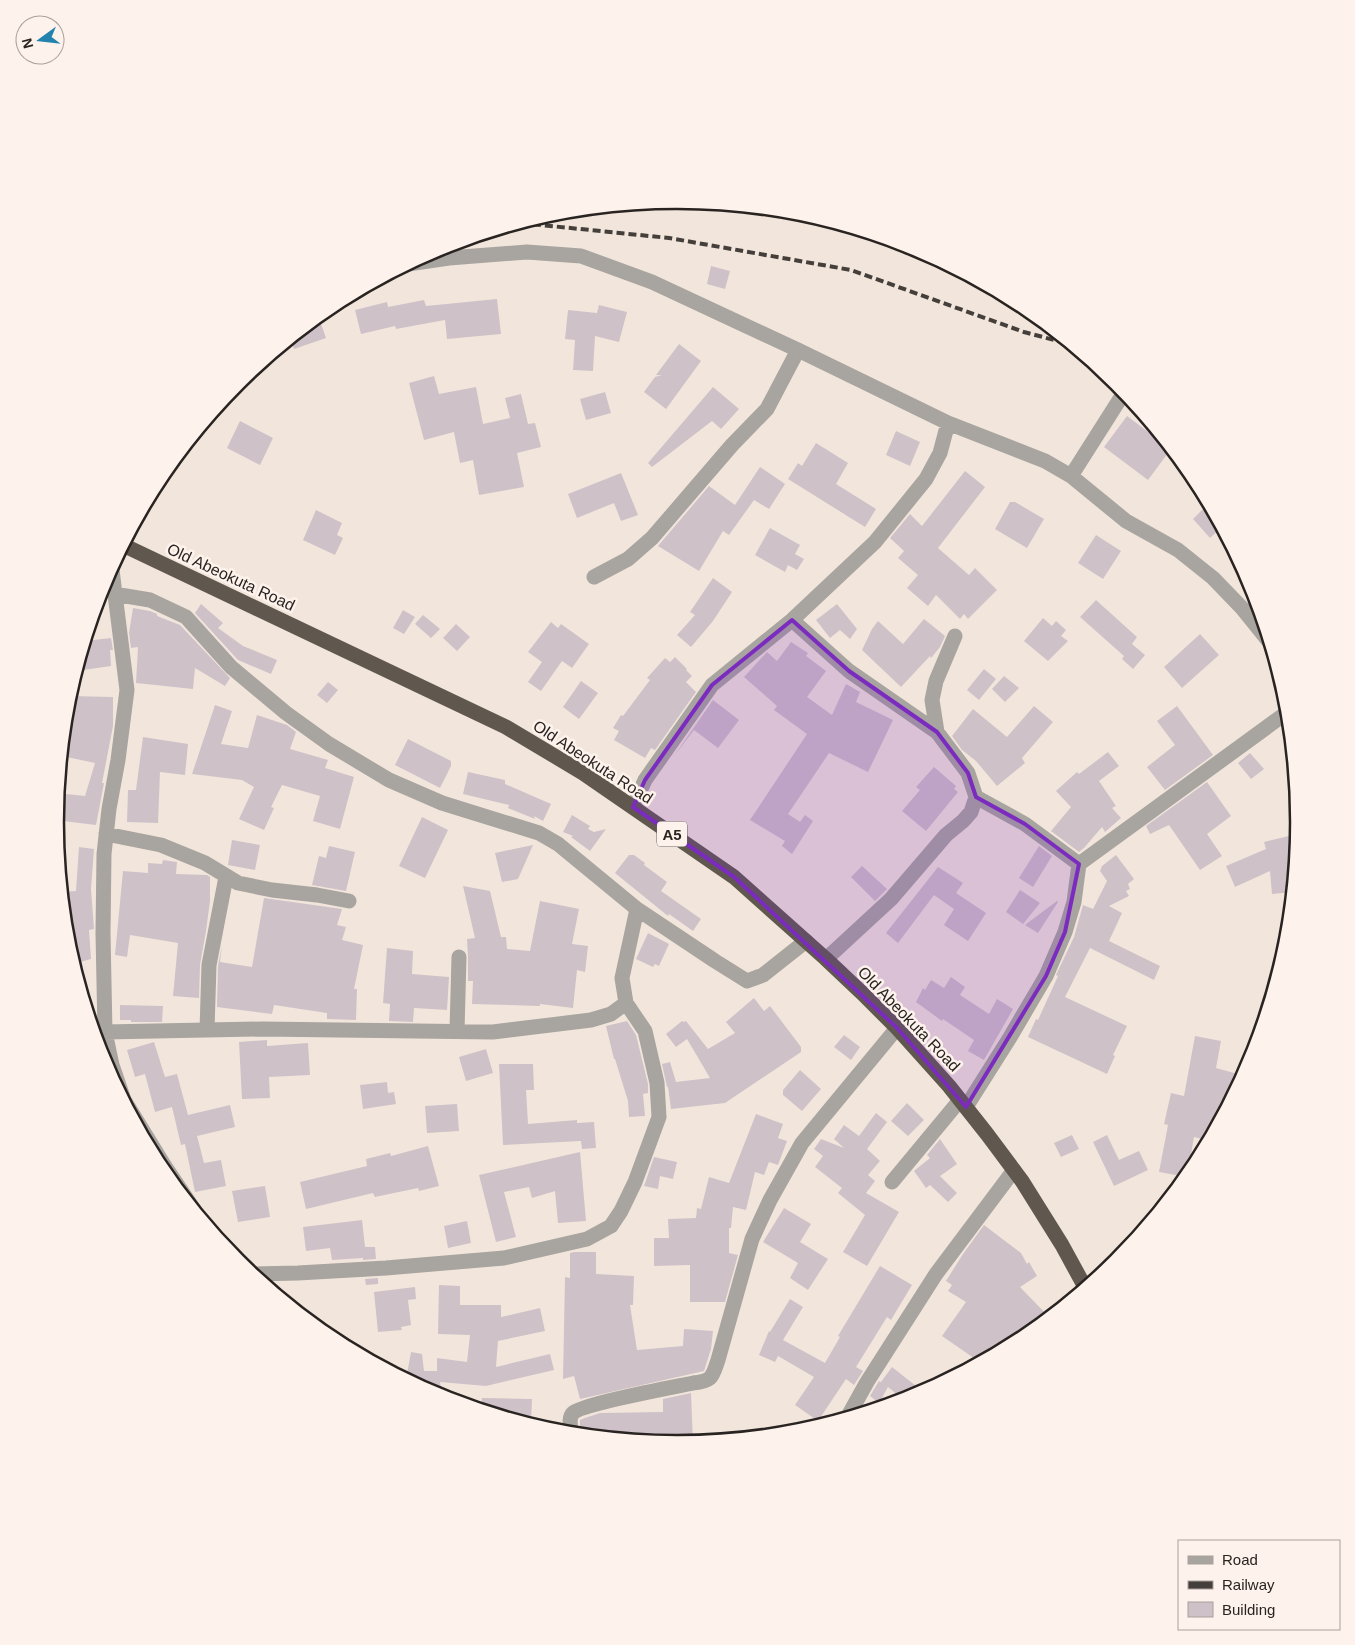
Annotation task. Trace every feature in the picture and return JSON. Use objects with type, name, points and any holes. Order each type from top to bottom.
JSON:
[{"type":"highway","name":"Old Abeokuta Road","points":[[129,548],[506,728],[583,773],[734,877],[826,959],[897,1028],[963,1103],[1014,1170],[1062,1245],[1083,1283]]},
{"type":"street","points":[[431,261],[527,252],[581,256],[652,282],[948,423],[1046,461],[1071,476],[1126,521],[1178,550],[1214,578],[1261,631]]},
{"type":"street","points":[[594,577],[628,559],[652,538],[732,445],[767,409],[798,350]]},
{"type":"street","points":[[1071,476],[1120,399]]},
{"type":"street","points":[[633,808],[645,780],[712,685],[792,620],[875,542],[926,479],[940,453],[948,423]]},
{"type":"street","points":[[111,1058],[105,1032],[104,854],[108,809],[118,760],[127,690],[113,582]]},
{"type":"street","points":[[114,594],[150,600],[186,617],[231,667],[286,712],[336,748],[390,780],[442,803],[539,833],[558,844],[637,909],[747,981],[763,976],[806,941]]},
{"type":"street","points":[[792,620],[849,671],[936,732],[968,773],[976,797],[971,812],[946,835],[891,899],[826,959]]},
{"type":"street","points":[[936,732],[932,700],[936,680],[955,636]]},
{"type":"street","points":[[892,1182],[963,1103],[1009,1039],[1050,967],[1065,932],[1074,902],[1079,864],[1281,717]]},
{"type":"street","points":[[976,797],[1025,824],[1079,864]]},
{"type":"street","points":[[106,834],[161,845],[205,863],[238,883],[272,890],[350,901]]},
{"type":"street","points":[[207,1030],[209,966],[226,877]]},
{"type":"street","points":[[262,1274],[376,1269],[504,1258],[587,1239],[611,1226],[635,1182],[647,1145],[659,1117],[657,1083],[645,1031],[626,1003],[622,978],[637,909]]},
{"type":"street","points":[[457,1031],[458,957]]},
{"type":"street","points":[[105,1032],[330,1029],[493,1032],[591,1020],[611,1014],[626,1003]]},
{"type":"street","points":[[570,1426],[571,1415],[576,1410],[693,1383],[705,1382],[712,1377],[752,1239],[770,1200],[802,1143],[897,1028]]},
{"type":"street","points":[[851,1411],[867,1382],[936,1274],[1014,1170]]},
{"type":"highlighted area","points":[[792,620],[849,671],[937,732],[968,773],[976,797],[1025,824],[1079,864],[1065,932],[1046,976],[966,1107],[897,1028],[734,877],[633,807],[645,780],[712,685]]},
{"type":"building","points":[[711,266],[730,271],[725,289],[707,284]]},
{"type":"building","points":[[497,299],[501,334],[447,339],[445,320],[396,329],[395,326],[361,334],[355,310],[387,302],[388,307],[424,300],[426,306]]},
{"type":"building","points":[[599,305],[627,312],[619,342],[595,336],[593,371],[573,370],[575,340],[565,339],[568,310],[597,313]]},
{"type":"building","points":[[321,324],[326,338],[294,349],[293,345]]},
{"type":"building","points":[[679,344],[701,361],[666,409],[644,392],[655,377],[662,375],[656,375]]},
{"type":"building","points":[[434,376],[439,394],[476,387],[483,424],[510,418],[505,398],[521,394],[528,424],[535,423],[541,447],[517,453],[524,487],[479,495],[473,460],[460,463],[454,432],[424,440],[409,383]]},
{"type":"building","points":[[713,387],[739,409],[721,429],[712,421],[652,467],[648,463]]},
{"type":"building","points":[[605,392],[611,413],[586,420],[580,399]]},
{"type":"building","points":[[1127,416],[1153,436],[1167,454],[1148,480],[1104,447]]},
{"type":"building","points":[[240,421],[273,438],[260,465],[227,448]]},
{"type":"building","points":[[896,431],[920,442],[910,466],[886,455]]},
{"type":"building","points":[[816,443],[848,463],[836,484],[876,509],[865,527],[788,479],[798,463],[802,466]]},
{"type":"building","points":[[760,467],[785,484],[769,509],[754,500],[729,535],[723,531],[699,571],[658,546],[709,486],[735,505]]},
{"type":"building","points":[[965,471],[985,487],[938,548],[969,575],[975,568],[997,590],[968,619],[964,614],[960,619],[936,595],[928,606],[907,588],[918,575],[898,558],[904,551],[890,538],[910,514],[922,526]]},
{"type":"building","points":[[621,473],[638,515],[621,521],[614,503],[577,518],[568,494]]},
{"type":"building","points":[[1010,502],[1015,502],[1044,519],[1027,548],[995,529]]},
{"type":"building","points":[[1204,508],[1217,531],[1210,538],[1193,519]]},
{"type":"building","points":[[316,510],[342,523],[337,535],[343,538],[335,555],[303,540]]},
{"type":"building","points":[[770,528],[800,545],[795,554],[804,559],[797,570],[788,565],[785,572],[755,555]]},
{"type":"building","points":[[1096,535],[1121,551],[1103,579],[1078,563]]},
{"type":"building","points":[[713,578],[732,592],[713,621],[691,647],[677,635],[695,615],[690,612]]},
{"type":"building","points":[[1096,600],[1137,637],[1132,644],[1145,655],[1133,669],[1122,659],[1124,656],[1080,617]]},
{"type":"building","points":[[201,604],[223,623],[218,628],[243,646],[277,660],[271,674],[238,660],[195,613]]},
{"type":"building","points":[[837,604],[857,629],[850,639],[840,630],[830,638],[816,620]]},
{"type":"building","points":[[133,608],[150,611],[157,614],[157,616],[180,625],[230,678],[225,686],[195,668],[193,689],[136,683],[138,647],[131,648],[129,633]]},
{"type":"building","points":[[403,610],[415,617],[404,634],[393,628]]},
{"type":"building","points":[[423,615],[440,629],[431,638],[415,624]]},
{"type":"building","points":[[1043,618],[1052,626],[1056,621],[1066,630],[1061,636],[1068,641],[1048,661],[1024,641]]},
{"type":"building","points":[[924,619],[945,636],[940,647],[931,658],[930,656],[901,687],[862,650],[878,621],[903,644]]},
{"type":"building","points":[[551,622],[558,628],[561,624],[589,644],[572,668],[562,661],[541,691],[528,682],[542,662],[528,652]]},
{"type":"building","points":[[456,624],[470,637],[457,651],[443,638]]},
{"type":"building","points":[[1200,634],[1219,655],[1182,688],[1164,667]]},
{"type":"building","points":[[111,638],[113,650],[110,650],[111,666],[84,670],[92,640]]},
{"type":"building","points":[[791,642],[808,653],[806,656],[826,671],[807,697],[832,715],[846,684],[860,692],[856,702],[893,720],[868,772],[829,753],[788,814],[800,822],[805,815],[813,821],[792,854],[782,846],[785,841],[750,820],[807,734],[774,710],[777,706],[744,677],[767,652],[777,661]]},
{"type":"building","points":[[675,657],[692,676],[686,682],[696,692],[655,750],[651,748],[645,758],[614,740],[619,731],[613,728],[621,715],[623,716],[650,680],[647,678],[665,658],[670,662]]},
{"type":"building","points":[[984,669],[996,679],[979,700],[967,690]]},
{"type":"building","points":[[1004,676],[1019,688],[1005,702],[992,689]]},
{"type":"building","points":[[581,681],[598,693],[579,719],[563,707]]},
{"type":"building","points":[[328,682],[338,690],[327,703],[317,695]]},
{"type":"building","points":[[78,696],[113,697],[113,726],[96,825],[64,821],[66,794],[85,796],[95,763],[67,757]]},
{"type":"building","points":[[713,700],[739,720],[718,748],[694,730],[674,756]]},
{"type":"building","points":[[215,705],[232,711],[221,744],[248,748],[257,715],[287,725],[296,732],[290,749],[328,760],[325,768],[354,777],[340,829],[313,821],[320,796],[282,785],[271,807],[274,808],[264,830],[239,819],[254,787],[242,780],[192,774]]},
{"type":"building","points":[[1034,706],[1053,722],[1022,758],[1025,763],[997,786],[976,761],[962,750],[952,736],[973,709],[1007,737]]},
{"type":"building","points":[[1177,706],[1213,755],[1165,790],[1147,767],[1175,745],[1157,721]]},
{"type":"building","points":[[143,737],[188,744],[185,775],[160,772],[158,823],[127,822],[128,790],[136,790]]},
{"type":"building","points":[[408,739],[451,761],[451,766],[440,788],[395,765]]},
{"type":"building","points":[[1108,752],[1119,766],[1099,781],[1116,806],[1112,808],[1121,818],[1105,832],[1102,827],[1079,852],[1051,831],[1071,807],[1056,791],[1077,772],[1079,774]]},
{"type":"building","points":[[1250,753],[1264,769],[1251,779],[1238,763]]},
{"type":"building","points":[[934,767],[956,786],[954,789],[958,792],[926,831],[902,811],[920,790],[916,787]]},
{"type":"building","points":[[468,772],[505,780],[505,784],[551,804],[543,821],[534,816],[535,819],[508,808],[509,805],[463,794]]},
{"type":"building","points":[[1207,782],[1231,816],[1207,834],[1222,856],[1200,870],[1169,825],[1150,834],[1146,826]]},
{"type":"building","points":[[572,815],[590,826],[588,829],[594,832],[606,829],[590,851],[571,837],[573,836],[563,832]]},
{"type":"building","points":[[422,817],[448,830],[425,878],[399,866]]},
{"type":"building","points":[[1291,836],[1287,893],[1272,894],[1270,871],[1235,887],[1226,866],[1266,849],[1264,842]]},
{"type":"building","points":[[232,840],[260,845],[255,870],[228,865]]},
{"type":"building","points":[[533,845],[518,879],[502,882],[495,853]]},
{"type":"building","points":[[329,846],[355,852],[346,891],[312,885],[319,856],[326,858]]},
{"type":"building","points":[[1039,846],[1052,856],[1033,887],[1019,878]]},
{"type":"building","points":[[79,847],[94,849],[91,889],[94,929],[89,930],[91,959],[81,962],[68,892],[76,891]]},
{"type":"building","points":[[629,855],[634,855],[667,882],[661,891],[701,919],[693,931],[669,914],[668,916],[615,873]]},
{"type":"building","points":[[1116,855],[1134,879],[1128,884],[1130,889],[1126,891],[1129,896],[1109,906],[1122,913],[1109,941],[1160,966],[1154,980],[1090,948],[1065,997],[1127,1026],[1113,1055],[1115,1056],[1107,1074],[1028,1037],[1058,976],[1056,975],[1074,937],[1083,905],[1093,909],[1107,881],[1100,871],[1102,866]]},
{"type":"building","points":[[163,860],[177,862],[176,874],[207,875],[210,877],[210,901],[200,965],[199,998],[173,996],[178,943],[130,935],[127,957],[115,955],[123,871],[148,873],[148,863],[162,864]]},
{"type":"building","points":[[862,866],[887,889],[875,901],[851,877]]},
{"type":"building","points":[[938,867],[963,883],[956,893],[986,913],[968,941],[944,925],[954,909],[934,895],[898,943],[886,933]]},
{"type":"building","points":[[463,886],[490,891],[501,937],[506,937],[507,949],[530,951],[540,901],[579,909],[572,944],[588,946],[585,972],[577,970],[573,1008],[540,1004],[540,1006],[472,1004],[473,981],[468,981],[467,939],[475,938]]},
{"type":"building","points":[[1020,890],[1040,903],[1023,924],[1006,912]]},
{"type":"building","points":[[264,898],[342,909],[337,925],[346,927],[342,940],[363,945],[354,989],[357,989],[356,1020],[327,1019],[327,1013],[274,1005],[272,1014],[217,1007],[218,966],[222,945],[220,962],[252,967]]},
{"type":"building","points":[[1057,901],[1038,933],[1025,925]]},
{"type":"building","points":[[648,933],[669,944],[659,966],[655,964],[653,967],[636,959]]},
{"type":"building","points":[[387,948],[413,951],[412,974],[449,977],[447,1010],[414,1008],[413,1022],[389,1021],[390,1004],[383,1003]]},
{"type":"building","points":[[951,977],[965,987],[960,995],[989,1014],[997,999],[1013,1009],[984,1060],[968,1051],[974,1040],[943,1019],[942,1021],[916,1002],[923,988],[925,990],[931,980],[944,988]]},
{"type":"building","points":[[754,998],[764,1011],[770,1006],[801,1047],[801,1052],[725,1103],[671,1109],[662,1064],[670,1062],[676,1082],[710,1078],[687,1039],[676,1047],[666,1034],[682,1021],[686,1021],[708,1049],[735,1033],[726,1022]]},
{"type":"building","points":[[120,1005],[163,1006],[162,1022],[120,1020]]},
{"type":"building","points":[[627,1021],[636,1035],[648,1084],[648,1093],[643,1094],[645,1116],[629,1117],[628,1101],[614,1059],[606,1026]]},
{"type":"building","points":[[844,1035],[860,1047],[851,1060],[834,1047]]},
{"type":"building","points":[[1195,1036],[1221,1041],[1216,1068],[1237,1074],[1228,1094],[1203,1139],[1194,1137],[1190,1160],[1179,1176],[1159,1172],[1168,1125],[1164,1124],[1171,1093],[1184,1096]]},
{"type":"building","points":[[267,1040],[267,1046],[308,1043],[310,1075],[269,1077],[270,1098],[242,1099],[239,1042]]},
{"type":"building","points":[[154,1042],[165,1077],[177,1074],[188,1115],[230,1105],[235,1127],[197,1136],[204,1163],[221,1160],[226,1186],[195,1192],[185,1144],[181,1145],[172,1107],[155,1112],[145,1074],[135,1077],[127,1050]]},
{"type":"building","points":[[486,1049],[493,1073],[466,1081],[459,1057]]},
{"type":"building","points":[[499,1064],[533,1064],[534,1090],[526,1090],[528,1124],[577,1120],[577,1123],[594,1122],[596,1148],[582,1149],[581,1141],[503,1145]]},
{"type":"building","points":[[800,1070],[821,1089],[802,1111],[783,1095],[783,1090]]},
{"type":"building","points":[[387,1082],[388,1093],[394,1092],[396,1104],[363,1109],[360,1085]]},
{"type":"building","points":[[907,1103],[924,1120],[908,1136],[891,1121]]},
{"type":"building","points":[[457,1104],[459,1131],[427,1133],[425,1106]]},
{"type":"building","points":[[876,1113],[887,1122],[867,1149],[880,1161],[868,1175],[875,1181],[866,1193],[899,1212],[867,1266],[843,1252],[865,1215],[838,1193],[842,1188],[815,1167],[823,1156],[814,1149],[821,1139],[844,1148],[834,1139],[844,1125],[859,1136]]},
{"type":"building","points":[[756,1114],[783,1124],[778,1138],[787,1141],[778,1165],[769,1162],[764,1175],[755,1172],[746,1210],[733,1207],[731,1228],[729,1228],[729,1253],[738,1255],[725,1302],[690,1302],[690,1265],[654,1266],[654,1238],[669,1238],[668,1219],[696,1218],[697,1208],[701,1209],[709,1177],[729,1183]]},
{"type":"building","points":[[1072,1135],[1079,1149],[1061,1157],[1054,1143]]},
{"type":"building","points":[[1107,1135],[1119,1160],[1139,1151],[1148,1170],[1114,1186],[1093,1142]]},
{"type":"building","points":[[940,1139],[957,1164],[940,1176],[957,1193],[948,1202],[930,1185],[926,1188],[914,1171],[930,1158],[927,1155]]},
{"type":"building","points":[[428,1146],[439,1186],[419,1191],[418,1188],[375,1197],[373,1193],[306,1209],[300,1182],[367,1166],[366,1159],[390,1153],[391,1156]]},
{"type":"building","points":[[580,1152],[586,1221],[558,1223],[555,1191],[532,1198],[529,1187],[504,1192],[516,1237],[496,1242],[479,1175]]},
{"type":"building","points":[[654,1157],[677,1162],[673,1179],[660,1176],[658,1189],[644,1186]]},
{"type":"building","points":[[265,1186],[270,1217],[238,1222],[232,1191]]},
{"type":"building","points":[[784,1208],[811,1224],[800,1242],[828,1259],[808,1290],[790,1278],[798,1263],[763,1242]]},
{"type":"building","points":[[362,1220],[365,1247],[375,1247],[376,1259],[332,1260],[330,1248],[306,1251],[303,1227]]},
{"type":"building","points":[[467,1221],[471,1243],[448,1248],[444,1226]]},
{"type":"building","points":[[984,1225],[1021,1253],[1027,1264],[1029,1262],[1037,1276],[1020,1287],[1045,1313],[1018,1333],[975,1359],[942,1336],[966,1302],[948,1291],[952,1285],[946,1281]]},
{"type":"building","points":[[596,1252],[596,1274],[634,1276],[633,1305],[630,1305],[637,1350],[683,1346],[684,1329],[713,1331],[711,1349],[704,1371],[580,1399],[574,1376],[563,1379],[565,1277],[570,1278],[570,1253]]},
{"type":"building","points":[[880,1266],[912,1285],[891,1320],[887,1317],[856,1367],[863,1371],[854,1385],[846,1379],[819,1419],[816,1420],[795,1405],[814,1377],[778,1356],[775,1362],[759,1355],[769,1331],[790,1299],[803,1307],[783,1340],[825,1363],[840,1337],[838,1336]]},
{"type":"building","points":[[378,1278],[378,1284],[366,1285],[365,1279]]},
{"type":"building","points":[[439,1285],[460,1286],[460,1305],[501,1305],[501,1317],[540,1308],[545,1331],[498,1341],[496,1367],[550,1354],[554,1370],[486,1386],[440,1382],[441,1389],[407,1374],[411,1352],[422,1354],[424,1371],[437,1371],[437,1358],[467,1362],[470,1335],[438,1334]]},
{"type":"building","points":[[415,1287],[416,1299],[408,1300],[411,1325],[401,1327],[402,1330],[378,1332],[374,1292]]},
{"type":"building","points":[[892,1367],[916,1386],[913,1390],[898,1395],[888,1387],[879,1403],[870,1396],[879,1381],[886,1385],[881,1382]]},
{"type":"building","points":[[691,1393],[693,1436],[637,1435],[580,1428],[580,1420],[600,1413],[663,1412],[663,1399]]},
{"type":"building","points":[[482,1398],[532,1399],[531,1418],[519,1415],[481,1404]]},
{"type":"railway","points":[[541,225],[669,238],[851,270],[1024,332],[1057,341]]}]
